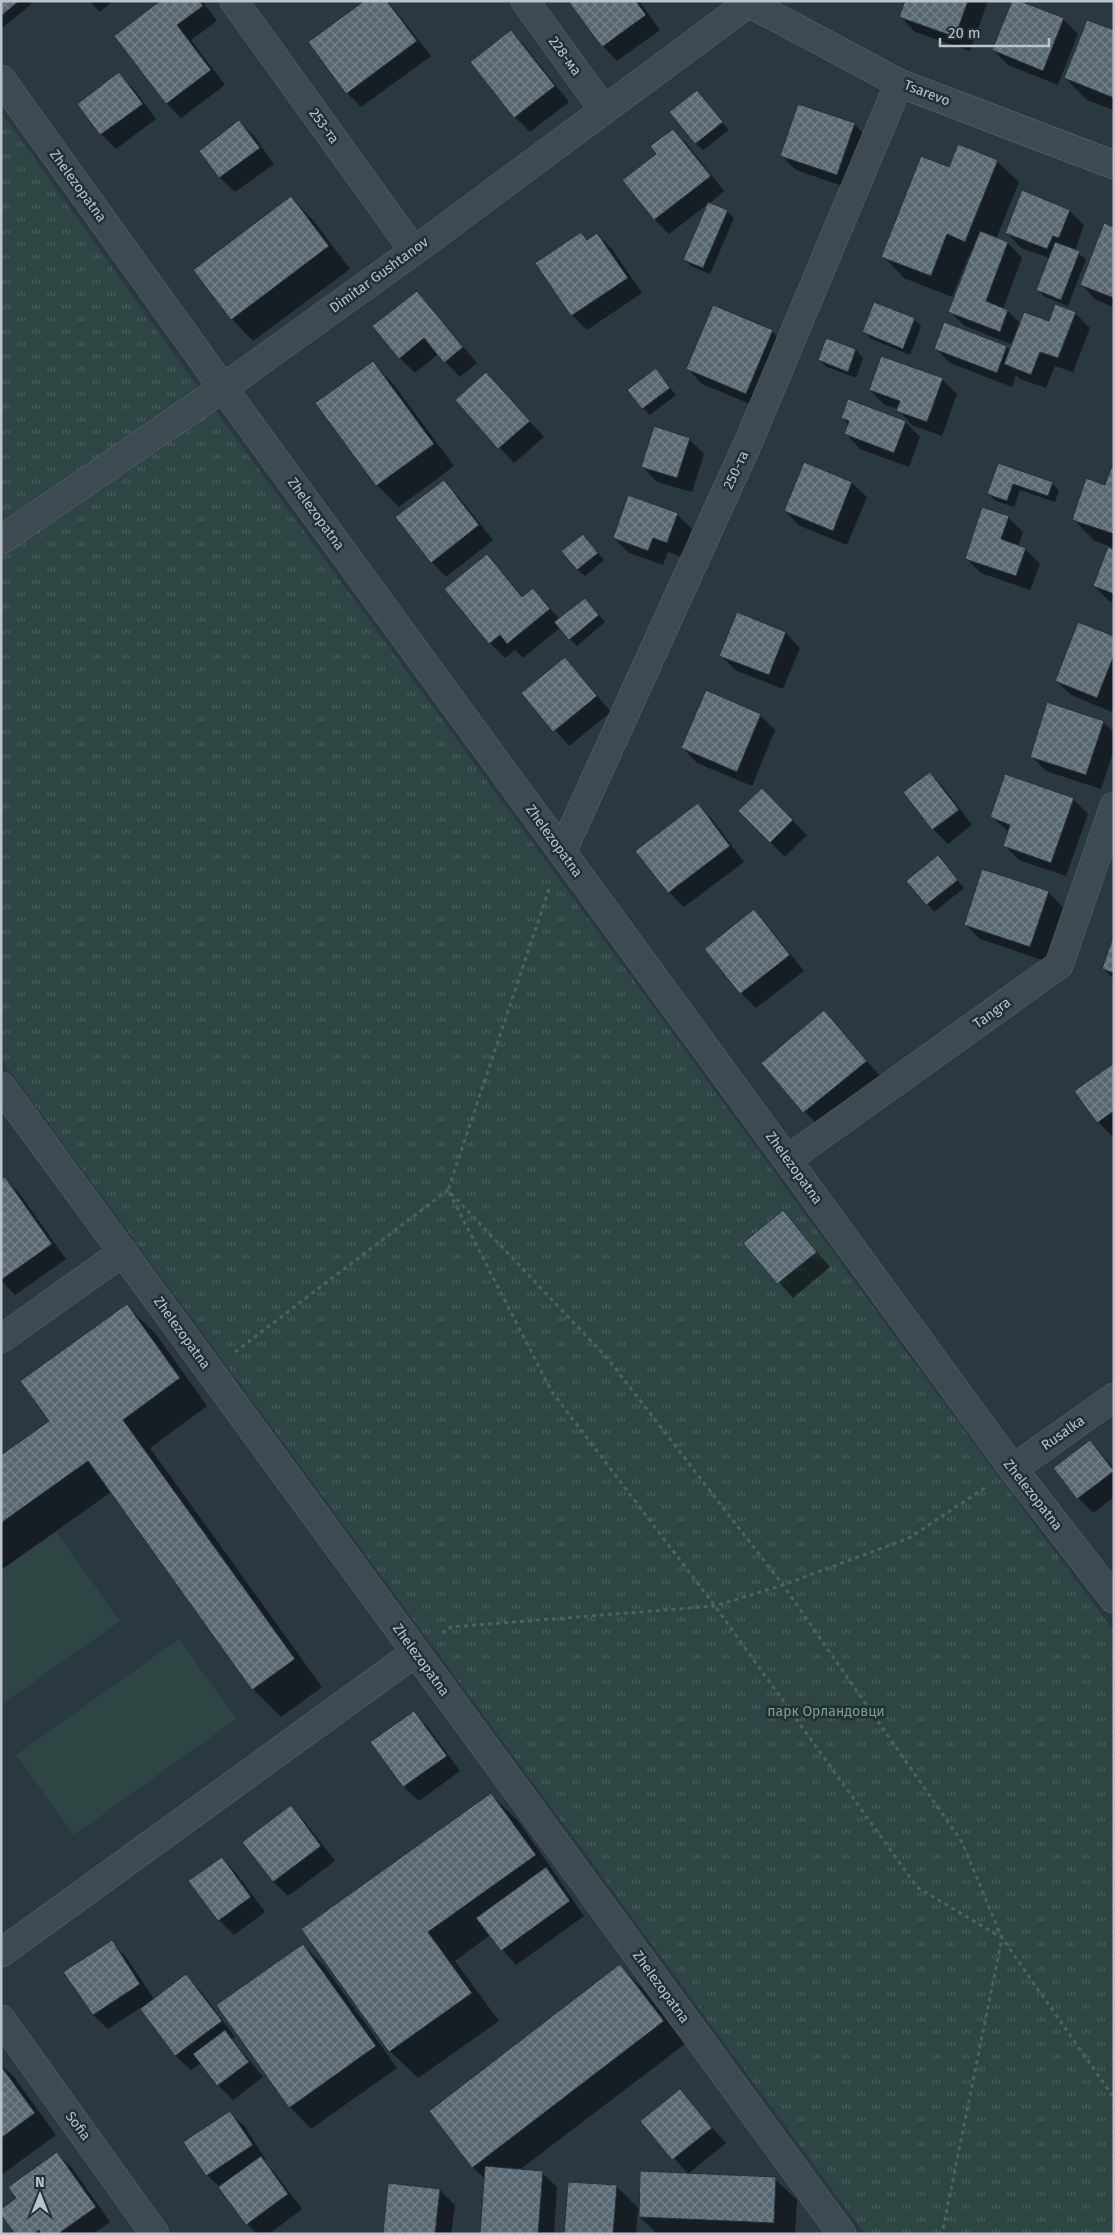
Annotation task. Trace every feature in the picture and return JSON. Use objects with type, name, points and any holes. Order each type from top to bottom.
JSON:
[{"type":"street","name":"253-та","points":[[234,1],[414,251]]},
{"type":"street","name":"228-ма","points":[[526,1],[604,110]]},
{"type":"street","name":"Dimitar Gushtanov","points":[[1,540],[223,388],[414,251],[750,2]]},
{"type":"street","name":"Tsarevo","points":[[750,2],[899,83],[1114,165]]},
{"type":"street","name":"Zhelezopatna","points":[[1,79],[223,388],[1013,1469],[1114,1599]]},
{"type":"street","name":"250-та","points":[[562,852],[748,443],[899,83]]},
{"type":"street","name":"Tangra","points":[[788,1159],[1059,965],[1114,806]]},
{"type":"street","name":"Zhelezopatna","points":[[1,1086],[842,2234]]},
{"type":"street","points":[[1,1339],[123,1252]]},
{"type":"street","name":"Rusalka","points":[[1013,1469],[1114,1397]]},
{"type":"street","points":[[1,1952],[416,1652]]},
{"type":"street","name":"Sofia","points":[[1,2019],[156,2234]]},
{"type":"path","points":[[210,1371],[448,1190],[562,852]]},
{"type":"path","points":[[448,1190],[608,1359],[783,1585],[962,1842],[1002,1938],[1114,2098]]},
{"type":"path","points":[[448,1190],[552,1392],[714,1606],[917,1887],[1002,1938]]},
{"type":"path","points":[[416,1652],[451,1627],[714,1606],[783,1585],[909,1538],[1013,1469]]},
{"type":"path","points":[[942,2234],[1002,1938]]},
{"type":"green space","name":"парк Орландовци","points":[[1,112],[187,372],[909,1356],[1114,1631],[1114,2234],[865,2234],[1,1059]]},
{"type":"green space","points":[[56,1532],[120,1621],[1,1705],[1,1570]]},
{"type":"green space","points":[[179,1639],[236,1719],[74,1835],[16,1755]]},
{"type":"building","points":[[1,1],[19,1],[1,16]]},
{"type":"building","points":[[160,1],[200,1],[203,6],[177,25],[211,70],[166,104],[114,36]]},
{"type":"building","points":[[364,1],[387,1],[417,41],[346,94],[308,42]]},
{"type":"building","points":[[568,1],[636,1],[646,15],[602,47]]},
{"type":"building","points":[[905,1],[968,1],[955,37],[899,17]]},
{"type":"building","points":[[1012,1],[1020,1],[1064,18],[1043,71],[992,50]]},
{"type":"building","points":[[1087,20],[1114,30],[1114,98],[1064,78]]},
{"type":"building","points":[[511,30],[555,86],[514,118],[470,62]]},
{"type":"building","points":[[119,72],[143,104],[100,135],[77,104]]},
{"type":"building","points":[[697,90],[723,122],[695,144],[669,112]]},
{"type":"building","points":[[798,104],[855,123],[837,175],[780,156]]},
{"type":"building","points":[[239,120],[260,148],[219,178],[199,151]]},
{"type":"building","points":[[673,129],[711,176],[654,220],[622,180],[656,154],[650,146]]},
{"type":"building","points":[[958,144],[998,160],[965,242],[947,234],[931,276],[881,257],[921,156],[949,167]]},
{"type":"building","points":[[1022,190],[1070,210],[1059,238],[1053,236],[1047,249],[1005,233]]},
{"type":"building","points":[[291,196],[329,246],[231,320],[193,270]]},
{"type":"building","points":[[708,202],[728,210],[703,268],[683,260]]},
{"type":"building","points":[[1104,223],[1114,227],[1114,298],[1080,285]]},
{"type":"building","points":[[980,231],[1008,242],[986,301],[1008,310],[1000,332],[948,312]]},
{"type":"building","points":[[581,232],[587,240],[597,233],[628,278],[571,316],[535,263]]},
{"type":"building","points":[[1055,242],[1080,251],[1061,300],[1036,290]]},
{"type":"building","points":[[417,291],[463,347],[444,363],[424,338],[399,359],[372,326]]},
{"type":"building","points":[[874,302],[915,318],[903,349],[862,332]]},
{"type":"building","points":[[1055,304],[1076,312],[1058,358],[1040,352],[1031,375],[1004,364],[1024,312],[1049,321]]},
{"type":"building","points":[[713,305],[773,330],[746,394],[686,369]]},
{"type":"building","points":[[944,322],[1007,346],[997,373],[934,349]]},
{"type":"building","points":[[826,338],[856,349],[848,372],[818,360]]},
{"type":"building","points":[[881,356],[943,378],[927,422],[896,411],[900,401],[869,390]]},
{"type":"building","points":[[373,361],[434,444],[376,486],[315,403]]},
{"type":"building","points":[[656,368],[670,388],[642,409],[627,390]]},
{"type":"building","points":[[486,372],[530,421],[498,449],[455,400]]},
{"type":"building","points":[[848,399],[906,421],[894,453],[844,434],[849,421],[841,418]]},
{"type":"building","points":[[654,426],[690,438],[677,478],[641,467]]},
{"type":"building","points":[[804,462],[852,482],[833,531],[784,511]]},
{"type":"building","points":[[998,463],[1053,482],[1048,496],[1013,484],[1007,501],[987,494]]},
{"type":"building","points":[[1111,468],[1114,469],[1114,534],[1072,520],[1086,478],[1105,485]]},
{"type":"building","points":[[444,480],[479,525],[431,563],[395,517]]},
{"type":"building","points":[[628,495],[678,513],[667,543],[653,538],[648,551],[613,538]]},
{"type":"building","points":[[982,507],[1009,516],[1001,539],[1026,548],[1016,576],[965,559]]},
{"type":"building","points":[[583,534],[598,553],[577,570],[561,551]]},
{"type":"building","points":[[1108,547],[1114,550],[1114,594],[1093,586]]},
{"type":"building","points":[[487,554],[522,597],[533,588],[550,609],[507,644],[500,635],[489,644],[444,589]]},
{"type":"building","points":[[585,598],[599,615],[569,640],[554,622]]},
{"type":"building","points":[[737,612],[786,632],[769,675],[719,656]]},
{"type":"building","points":[[1078,622],[1114,636],[1114,655],[1097,698],[1055,681]]},
{"type":"building","points":[[565,657],[597,696],[553,732],[521,693]]},
{"type":"building","points":[[706,690],[761,714],[737,772],[681,748]]},
{"type":"building","points":[[1047,702],[1104,721],[1086,775],[1030,757]]},
{"type":"building","points":[[930,772],[959,810],[932,830],[903,792]]},
{"type":"building","points":[[1005,774],[1074,798],[1051,863],[1003,846],[1010,825],[990,817]]},
{"type":"building","points":[[762,788],[793,820],[770,843],[738,811]]},
{"type":"building","points":[[698,803],[730,846],[668,893],[635,851]]},
{"type":"building","points":[[938,855],[958,880],[926,905],[906,881]]},
{"type":"building","points":[[982,869],[1049,891],[1030,947],[964,925]]},
{"type":"building","points":[[754,909],[790,955],[740,994],[704,949]]},
{"type":"building","points":[[1114,934],[1114,973],[1102,969]]},
{"type":"building","points":[[824,1010],[867,1061],[803,1113],[761,1063]]},
{"type":"building","points":[[1114,1063],[1114,1111],[1097,1123],[1074,1091]]},
{"type":"building","points":[[5,1177],[52,1244],[1,1280],[1,1179]]},
{"type":"building","points":[[783,1210],[817,1252],[777,1284],[743,1243]]},
{"type":"building","points":[[127,1304],[180,1378],[123,1420],[295,1659],[252,1690],[88,1461],[1,1523],[1,1455],[49,1421],[20,1381]]},
{"type":"building","points":[[1090,1440],[1114,1471],[1077,1499],[1053,1468]]},
{"type":"building","points":[[414,1711],[447,1756],[403,1787],[370,1742]]},
{"type":"building","points":[[491,1793],[536,1855],[428,1932],[472,1993],[389,2052],[301,1929]]},
{"type":"building","points":[[291,1805],[321,1846],[273,1882],[242,1842]]},
{"type":"building","points":[[222,1857],[251,1897],[218,1921],[188,1881]]},
{"type":"building","points":[[546,1867],[570,1901],[501,1951],[476,1918]]},
{"type":"building","points":[[112,1940],[140,1984],[93,2015],[63,1972]]},
{"type":"building","points":[[303,1944],[376,2046],[289,2108],[216,2005]]},
{"type":"building","points":[[620,1964],[664,2021],[472,2168],[429,2111]]},
{"type":"building","points":[[186,1974],[222,2021],[175,2056],[140,2009]]},
{"type":"building","points":[[225,2030],[249,2062],[217,2086],[193,2054]]},
{"type":"building","points":[[1,2066],[35,2113],[1,2138]]},
{"type":"building","points":[[680,2089],[712,2128],[672,2160],[640,2121]]},
{"type":"building","points":[[230,2111],[253,2145],[206,2176],[183,2142]]},
{"type":"building","points":[[57,2152],[96,2207],[58,2234],[41,2234],[39,2230],[34,2234],[15,2234],[1,2215],[1,2209],[16,2198],[8,2187]]},
{"type":"building","points":[[261,2156],[288,2194],[246,2225],[218,2187]]},
{"type":"building","points":[[485,2166],[543,2171],[538,2234],[480,2234]]},
{"type":"building","points":[[640,2171],[776,2177],[774,2223],[639,2217]]},
{"type":"building","points":[[568,2182],[617,2185],[613,2234],[564,2234]]},
{"type":"building","points":[[388,2183],[440,2189],[435,2234],[383,2234]]}]
